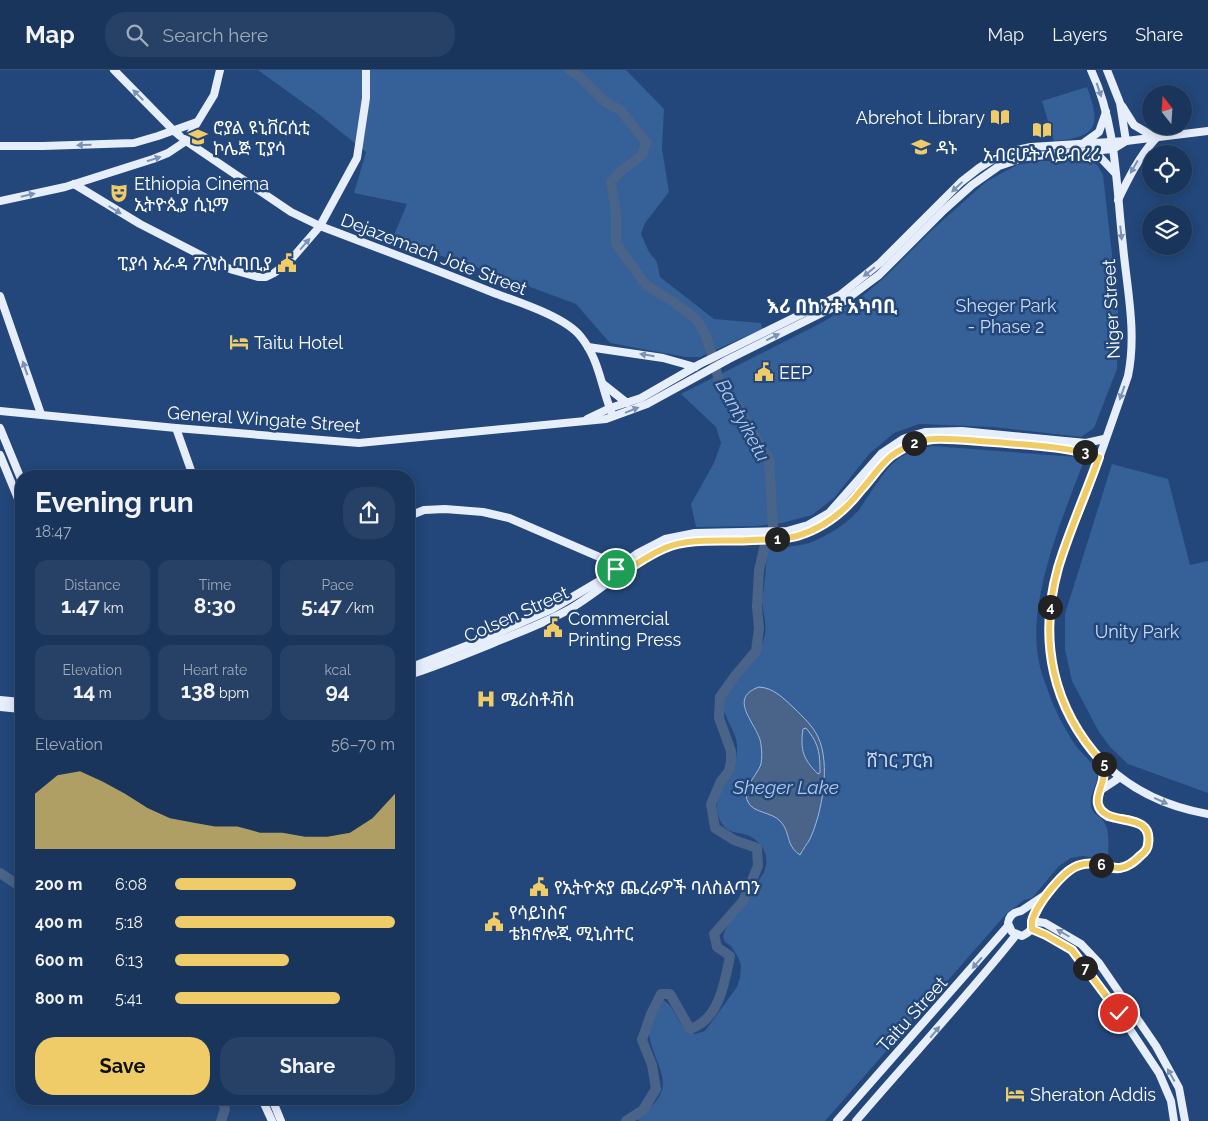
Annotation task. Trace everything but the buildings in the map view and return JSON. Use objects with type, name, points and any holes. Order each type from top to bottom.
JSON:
[{"type":"main road","name":"Dejazemach Jote Street","points":[[114,70],[186,141],[291,212],[320,226],[451,275],[557,319],[574,329],[588,346],[604,384],[614,417]]},
{"type":"main road","points":[[0,201],[74,184],[162,156],[186,141],[214,95],[220,70]]},
{"type":"main road","points":[[74,184],[124,215],[179,245],[233,270],[258,277],[266,277],[280,270],[320,226],[357,158],[366,98],[366,70]]},
{"type":"main road","name":"Niger Street","points":[[1091,70],[1106,111],[1113,145],[1130,310],[1131,354],[1128,376],[1058,567],[1050,604],[1051,661],[1063,704],[1082,738],[1118,778],[1163,802],[1208,814]]},
{"type":"main road","points":[[1107,70],[1120,103],[1134,125],[1156,138]]},
{"type":"main road","points":[[1120,103],[1126,141],[1208,131]]},
{"type":"main road","points":[[1106,111],[1099,132],[1083,148],[1100,157],[1116,174]]},
{"type":"main road","points":[[0,146],[134,143],[197,122]]},
{"type":"main road","points":[[1118,200],[1132,169],[1143,152],[1156,138]]},
{"type":"main road","name":"General Wingate Street","points":[[585,420],[610,408],[628,403],[653,392],[697,365],[728,355],[818,316],[840,304],[879,275],[944,210],[984,175],[999,166],[1025,157],[1113,145],[1126,141]]},
{"type":"main road","name":"General Wingate Street","points":[[0,411],[359,443],[614,417],[647,404],[704,372],[728,355],[840,295],[880,263],[938,204],[979,168],[995,158],[1012,151],[1032,147],[1083,148]]},
{"type":"main road","points":[[979,168],[984,175]]},
{"type":"main road","points":[[0,296],[41,414]]},
{"type":"main road","points":[[588,346],[697,365]]},
{"type":"main road","points":[[604,384],[628,403]]},
{"type":"main road","points":[[0,428],[17,470]]},
{"type":"main road","points":[[176,428],[189,470]]},
{"type":"main road","points":[[915,439],[925,432],[962,431],[1086,443],[1104,439]]},
{"type":"main road","points":[[915,439],[959,440],[1052,447],[1085,452],[1099,457]]},
{"type":"main road","name":"Colsen Street","points":[[415,669],[538,624],[568,610],[618,572],[648,556],[679,544],[742,536],[779,535],[794,537],[811,531],[835,517],[890,457],[915,439]]},
{"type":"main road","points":[[0,455],[15,491]]},
{"type":"main road","points":[[415,514],[424,510],[445,509],[483,512],[510,518],[604,559],[618,572]]},
{"type":"main road","points":[[0,700],[15,701]]},
{"type":"main road","points":[[0,707],[15,708]]},
{"type":"main road","points":[[1048,893],[1011,916],[1008,926],[1012,932],[1016,935],[1026,934],[1048,893],[1067,871],[1074,867],[1088,864],[1099,864],[1116,869],[1122,868],[1134,863],[1147,848],[1148,837],[1146,830],[1141,825],[1130,820],[1108,817],[1099,808],[1097,798],[1101,790],[1104,764]]},
{"type":"main road","points":[[1101,790],[1118,778]]},
{"type":"main road","points":[[1021,911],[1028,914],[1032,925],[1072,950],[1119,1013],[1158,1073],[1171,1101],[1174,1121]]},
{"type":"main road","points":[[1032,925],[1044,923],[1081,944],[1099,963],[1156,1046],[1178,1088],[1185,1121]]},
{"type":"main road","name":"Taitu Street","points":[[837,1121],[1008,926]]},
{"type":"main road","name":"Taitu Street","points":[[856,1121],[1016,935]]},
{"type":"main road","points":[[906,1042],[917,1052]]},
{"type":"main road","points":[[895,1056],[905,1065]]},
{"type":"main road","points":[[871,1081],[882,1090]]},
{"type":"main road","points":[[859,1095],[870,1104]]},
{"type":"main road","points":[[265,1105],[272,1121]]},
{"type":"main road","points":[[274,1105],[281,1121]]},
{"type":"green space","points":[[258,70],[626,70],[664,109],[662,149],[669,192],[645,223],[641,234],[649,252],[657,262],[660,277],[714,319],[761,323],[762,329],[700,357],[686,357],[610,343],[576,304],[482,269],[392,240],[407,204],[354,193],[366,152],[316,112]]},
{"type":"green space","points":[[1087,87],[1094,111],[1092,127],[1080,136],[1054,141],[1042,101]]},
{"type":"green space","name":"Sheger Park - Phase 2","points":[[1042,161],[1091,161],[1098,166],[1103,175],[1118,308],[1117,369],[1094,428],[1081,437],[993,427],[919,424],[894,433],[869,454],[834,498],[812,515],[782,523],[756,526],[696,527],[691,504],[714,463],[721,443],[716,427],[681,394],[823,322],[859,299],[987,181],[1017,165]]},
{"type":"green space","name":"ሸገር ፓርክ","points":[[933,446],[1076,457],[1084,461],[1059,528],[1044,578],[1036,626],[1037,648],[1042,673],[1056,711],[1076,746],[1096,769],[1098,776],[1091,805],[1093,812],[1102,819],[1107,828],[1108,859],[1082,856],[1071,858],[1059,866],[1032,898],[1024,900],[1006,914],[825,1121],[639,1121],[637,1116],[656,1101],[663,1086],[649,1034],[649,1023],[653,1012],[663,1000],[672,1008],[683,1027],[688,1031],[695,1034],[705,1031],[737,987],[740,978],[741,966],[731,946],[725,942],[723,937],[725,930],[763,874],[765,868],[766,856],[762,846],[747,835],[728,830],[720,820],[717,807],[737,750],[735,736],[724,711],[724,697],[731,683],[756,656],[765,633],[762,601],[767,548],[804,544],[815,541],[834,531],[857,512],[888,468],[910,452]]},
{"type":"green space","name":"Unity Park","points":[[1112,464],[1168,479],[1190,565],[1208,561],[1208,793],[1128,764],[1111,748],[1099,732],[1072,681],[1065,649],[1065,614]]},
{"type":"water","name":"Sheger Lake","points":[[759,687],[774,691],[782,697],[811,725],[822,748],[824,774],[821,802],[810,839],[800,855],[792,847],[786,830],[780,821],[750,806],[746,797],[748,787],[759,769],[762,757],[759,738],[744,706],[745,698],[749,692]],"holes":[[[806,728],[819,754],[820,773],[818,774],[809,764],[802,749],[803,729]]]},
{"type":"waterway","name":"Bantyiketu","points":[[570,70],[580,77],[605,102],[620,110],[646,142],[642,155],[621,171],[611,182],[616,213],[616,244],[646,285],[675,303],[697,320],[707,338],[720,384],[739,407],[769,458],[773,527],[764,549],[759,570],[757,607],[759,628],[756,651],[720,697],[719,718],[731,751],[731,761],[729,771],[721,781],[711,804],[715,828],[734,840],[757,848],[758,866],[743,901],[714,934],[717,947],[730,956],[723,988],[714,1009],[708,1017],[690,1029],[670,994],[661,994],[651,1014],[642,1040],[652,1065],[656,1089],[643,1110],[626,1121]]},
{"type":"waterway","points":[[0,873],[15,883]]},
{"type":"waterway","points":[[221,1121],[225,1109],[224,1105]]},
{"type":"place","name":"Abrehot Library","points":[[1000,117]]},
{"type":"place","name":"አብርሆት ላይብረሪ","points":[[1042,130]]},
{"type":"place","name":"ሮያል ዩኒቨርሲቲ ኮሌጅ ፒያሳ","points":[[198,137]]},
{"type":"place","name":"ዳኑ","points":[[921,147]]},
{"type":"place","name":"Ethiopia Cinema ኢትዮጲያ ሲኒማ","points":[[119,193]]},
{"type":"place","name":"ፒያሳ አራዳ ፖሊስ ጣቢያ","points":[[287,263]]},
{"type":"place","name":"Taitu Hotel","points":[[239,342]]},
{"type":"place","name":"EEP","points":[[764,372]]},
{"type":"place","name":"Commercial Printing Press","points":[[553,628]]},
{"type":"place","name":"ሜሪስቶቭስ","points":[[486,699]]},
{"type":"place","name":"የኢትዮጵያ ጨረራዎች ባለስልጣን","points":[[539,887]]},
{"type":"place","name":"የሳይነስና ቴክኖሎጂ ሚኒስተር","points":[[494,922]]},
{"type":"place","name":"Sheraton Addis","points":[[1015,1094]]},
{"type":"district","name":"እሪ በከንቱ አካባቢ","points":[[832,306]]},
{"type":"route","points":[[616,569],[620,575],[648,556],[679,544],[699,541],[778,539],[794,537],[811,531],[835,517],[890,457],[906,446],[916,442],[933,439],[1052,447],[1085,452],[1099,457],[1058,567],[1053,588],[1049,621],[1051,661],[1057,686],[1070,719],[1082,738],[1104,764],[1101,790],[1097,798],[1099,808],[1108,817],[1137,822],[1146,830],[1148,844],[1147,848],[1134,863],[1122,868],[1116,869],[1099,864],[1080,864],[1067,871],[1048,893],[1032,921],[1032,929],[1072,950],[1119,1013]]}]
